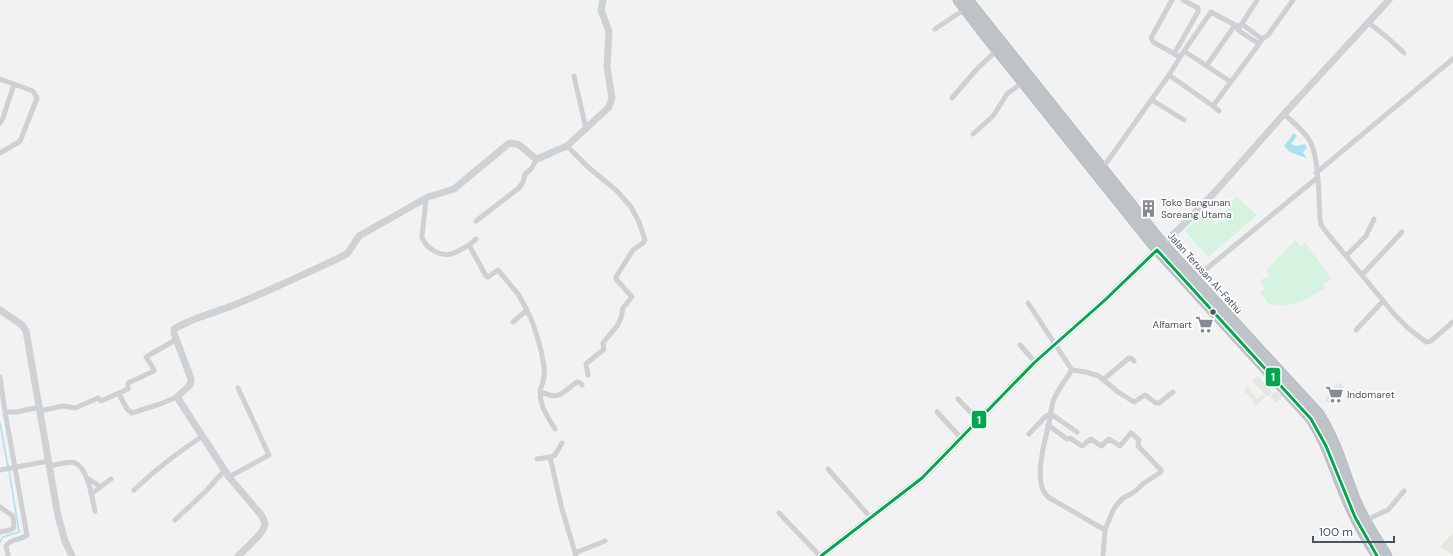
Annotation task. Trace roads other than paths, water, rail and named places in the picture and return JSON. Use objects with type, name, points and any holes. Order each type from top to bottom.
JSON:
[{"type":"highway","name":"Jalan Terusan Al-Fathu","points":[[958,0],[966,4],[1006,56],[1102,169],[1160,247],[1194,279],[1319,414],[1332,438],[1356,501],[1387,556]]},
{"type":"highway","name":"Jalan Terusan Al-Fathu","points":[[966,4],[997,50],[1006,56],[1023,82],[1160,247],[1215,312],[1311,419],[1324,440],[1350,509],[1377,556]]},
{"type":"street","points":[[476,221],[519,188],[523,182],[525,174],[532,169],[538,159],[567,146],[609,107],[612,100],[607,67],[609,31],[601,10],[603,0]]},
{"type":"street","points":[[1172,0],[1151,38],[1153,42],[1180,57]]},
{"type":"street","points":[[1174,54],[1198,12],[1198,8],[1183,0]]},
{"type":"street","points":[[1207,65],[1257,0]]},
{"type":"street","points":[[1213,106],[1260,41],[1268,36],[1293,0]]},
{"type":"street","points":[[779,513],[820,556],[915,485],[1035,362],[1105,300],[1215,192],[1284,114],[1389,0]]},
{"type":"street","points":[[935,29],[966,4]]},
{"type":"street","points":[[1102,169],[1169,76],[1180,57],[1211,12],[1238,26],[1260,41]]},
{"type":"street","points":[[1369,23],[1404,53]]},
{"type":"street","points":[[952,98],[976,70],[997,50]]},
{"type":"street","points":[[1184,51],[1231,82]]},
{"type":"street","points":[[1194,279],[1453,59]]},
{"type":"street","points":[[574,76],[586,129]]},
{"type":"street","points":[[1169,76],[1219,110]]},
{"type":"street","points":[[0,79],[33,92],[37,98],[21,139],[13,146],[0,153]]},
{"type":"street","points":[[973,134],[993,116],[1007,94],[1023,82]]},
{"type":"street","points":[[0,123],[14,84]]},
{"type":"street","points":[[1152,100],[1184,120]]},
{"type":"street","points":[[1284,114],[1309,140],[1312,146],[1317,175],[1321,225],[1346,256],[1383,301],[1408,328],[1426,342],[1431,341],[1453,322]]},
{"type":"street","points":[[119,394],[132,413],[160,404],[177,396],[190,385],[191,380],[174,333],[175,328],[294,280],[343,256],[348,253],[359,236],[426,198],[454,189],[508,144],[519,144],[532,157],[538,159]]},
{"type":"street","points":[[567,146],[588,167],[617,191],[631,207],[639,222],[645,240],[643,244],[633,250],[616,277],[620,286],[632,297],[623,308],[621,318],[617,326],[603,343],[604,350],[586,364],[588,375]]},
{"type":"street","points":[[426,198],[422,237],[426,245],[436,252],[446,255],[469,245],[476,239]]},
{"type":"street","points":[[1346,256],[1366,236],[1374,219]]},
{"type":"street","points":[[1362,275],[1402,232]]},
{"type":"street","points":[[469,245],[486,276],[488,277],[498,270],[518,294],[535,326],[544,376],[540,391],[540,401],[555,429]]},
{"type":"street","points":[[1356,330],[1383,301]]},
{"type":"street","points":[[1028,304],[1072,370],[1092,374],[1104,379],[1118,392],[1134,402],[1145,395],[1156,403],[1159,403],[1173,392]]},
{"type":"street","points":[[0,310],[22,325],[26,331],[62,533],[72,556]]},
{"type":"street","points":[[513,322],[527,310]]},
{"type":"street","points":[[5,412],[17,412],[63,406],[75,408],[98,398],[101,400],[119,394],[128,389],[128,383],[154,371],[146,357],[177,339]]},
{"type":"street","points":[[1020,345],[1035,362]]},
{"type":"street","points":[[1104,379],[1129,358],[1134,361]]},
{"type":"street","points":[[1072,370],[1054,400],[1042,456],[1041,484],[1048,498],[1105,530]]},
{"type":"street","points":[[0,377],[5,412],[8,468],[27,535],[26,537],[11,540],[6,546],[8,556]]},
{"type":"street","points":[[540,391],[557,396],[564,394],[577,382],[582,385]]},
{"type":"street","points":[[175,520],[226,474],[269,456],[238,388]]},
{"type":"street","points":[[177,396],[226,474],[262,516],[265,525],[238,556]]},
{"type":"street","points":[[958,399],[978,420]]},
{"type":"street","points":[[937,412],[961,438]]},
{"type":"street","points":[[1051,414],[1077,432]]},
{"type":"street","points":[[1029,434],[1044,418],[1051,414]]},
{"type":"street","points":[[1048,425],[1067,439],[1070,438],[1082,446],[1091,439],[1101,446],[1109,439],[1120,446],[1131,433],[1139,440],[1138,446],[1162,470],[1133,493],[1123,498],[1111,515],[1105,530],[1103,556]]},
{"type":"street","points":[[134,490],[167,461],[203,436]]},
{"type":"street","points":[[537,459],[555,455],[562,443]]},
{"type":"street","points":[[550,457],[556,487],[575,555],[606,541]]},
{"type":"street","points":[[8,468],[74,462],[85,472],[95,511]]},
{"type":"street","points":[[828,469],[871,518]]},
{"type":"street","points":[[87,478],[101,487]]},
{"type":"street","points":[[91,494],[111,479]]},
{"type":"street","points":[[1366,520],[1388,510],[1404,491]]},
{"type":"street","points":[[0,507],[12,516],[13,530],[16,538]]},
{"type":"street","points":[[0,532],[13,530]]},
{"type":"water","points":[[1294,133],[1297,136],[1291,144],[1296,146],[1305,144],[1307,148],[1303,152],[1306,158],[1290,152],[1284,146]]},
{"type":"waterway","points":[[0,423],[8,467]]},
{"type":"waterway","points":[[0,542],[3,537],[19,532],[9,470]]},
{"type":"place","name":"Toko Bangunan Soreang Utama","points":[[1148,208]]},
{"type":"place","name":"Alfamart","points":[[1205,324]]},
{"type":"place","name":"Indomaret","points":[[1334,394]]}]
